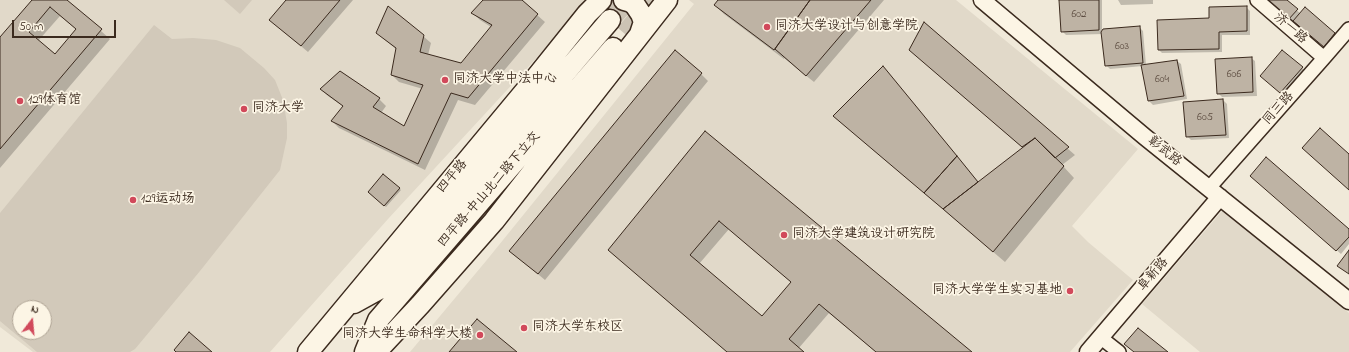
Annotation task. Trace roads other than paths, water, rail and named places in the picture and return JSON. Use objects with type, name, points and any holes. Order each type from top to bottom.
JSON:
[{"type":"main road","points":[[376,352],[420,305],[494,221],[632,34],[644,22],[641,14],[634,5],[631,2],[624,0]]},
{"type":"main road","points":[[632,34],[667,0]]},
{"type":"main road","name":"四平路","points":[[308,352],[526,90],[587,14],[602,1]]},
{"type":"main road","name":"四平路-中山北二路下立交","points":[[344,308],[383,287],[610,20]]},
{"type":"main road","name":"四平路-中山北二路下立交","points":[[365,352],[378,320],[632,34]]},
{"type":"street","name":"彰武路","points":[[982,0],[1145,137],[1349,301]]},
{"type":"street","name":"济一路","points":[[1257,0],[1324,58]]},
{"type":"street","name":"同三路","points":[[1214,193],[1349,29]]},
{"type":"street","name":"阜新路","points":[[1088,352],[1214,193]]},
{"type":"street","points":[[1100,337],[1119,352]]},
{"type":"tunnel","points":[[610,20],[627,0]]},
{"type":"tunnel","points":[[625,34],[654,0]]},
{"type":"place","name":"同济大学设计与创意学院","points":[[767,27]]},
{"type":"place","name":"同济大学中法中心","points":[[445,80]]},
{"type":"place","name":"129体育馆","points":[[20,101]]},
{"type":"place","name":"同济大学","points":[[244,109]]},
{"type":"place","name":"129运动场","points":[[133,200]]},
{"type":"place","name":"同济大学建筑设计研究院","points":[[784,235]]},
{"type":"place","name":"同济大学学生实习基地","points":[[1070,291]]},
{"type":"place","name":"同济大学东校区","points":[[524,328]]},
{"type":"place","name":"同济大学生命科学大楼","points":[[480,335]]}]
